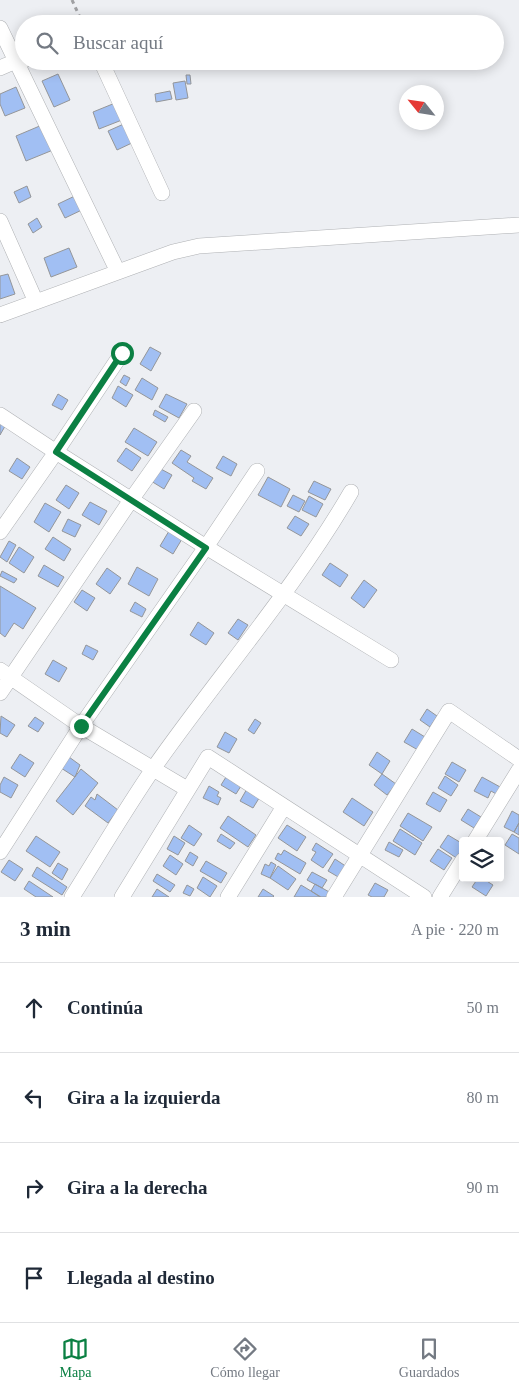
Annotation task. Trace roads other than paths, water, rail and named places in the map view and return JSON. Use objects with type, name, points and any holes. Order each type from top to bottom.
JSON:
[{"type":"street","points":[[0,28],[15,53]]},
{"type":"street","points":[[0,68],[15,63]]},
{"type":"street","points":[[24,70],[118,272]]},
{"type":"street","points":[[105,70],[162,193]]},
{"type":"street","points":[[0,221],[36,302]]},
{"type":"street","points":[[0,316],[173,252],[199,246],[519,225]]},
{"type":"street","points":[[0,532],[122,353]]},
{"type":"street","points":[[0,693],[6,674],[194,410]]},
{"type":"street","points":[[0,415],[206,548],[391,660]]},
{"type":"street","points":[[0,852],[81,726],[206,548],[257,470]]},
{"type":"street","points":[[72,897],[153,770],[283,594],[330,527],[351,492]]},
{"type":"street","points":[[6,674],[81,726],[187,789]]},
{"type":"street","points":[[334,897],[449,711],[519,759]]},
{"type":"street","points":[[122,897],[208,757],[283,808],[424,897]]},
{"type":"street","points":[[477,837],[519,770]]},
{"type":"street","points":[[228,897],[283,808]]},
{"type":"street","points":[[440,897],[459,866]]}]
